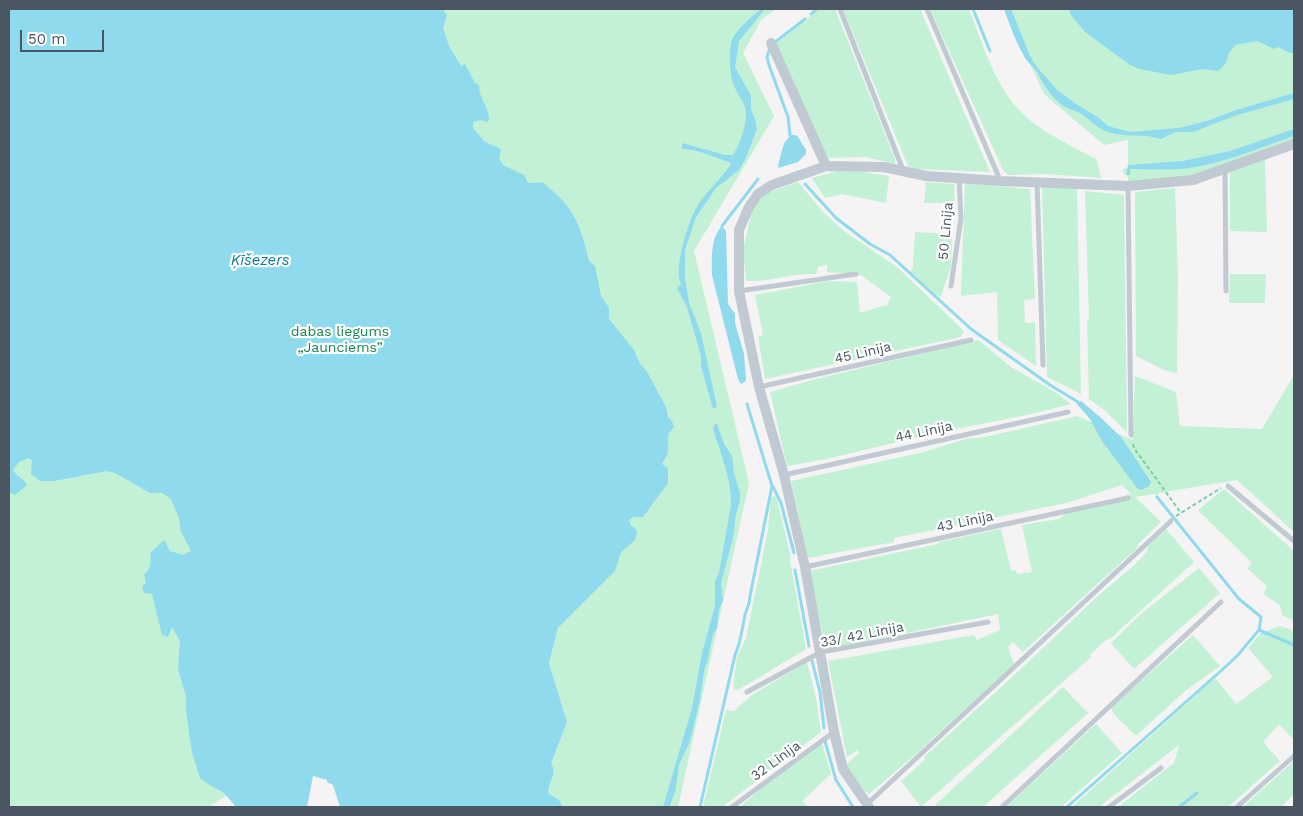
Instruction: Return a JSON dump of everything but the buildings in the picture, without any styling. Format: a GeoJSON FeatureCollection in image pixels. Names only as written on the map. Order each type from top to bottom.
{"type":"FeatureCollection","features":[{"type":"Feature","properties":{"kind":"street"},"geometry":{"type":"LineString","coordinates":[[771,43],[826,166]]}},
{"type":"Feature","properties":{"kind":"street"},"geometry":{"type":"LineString","coordinates":[[867,806],[844,769],[834,732],[805,568],[784,475],[759,387],[739,291],[740,230],[749,207],[758,194],[772,185],[826,166],[876,166],[926,176],[1000,181],[1128,186],[1192,180],[1294,144]]}},
{"type":"Feature","properties":{"kind":"lane"},"geometry":{"type":"LineString","coordinates":[[840,9],[903,170]]}},
{"type":"Feature","properties":{"kind":"lane"},"geometry":{"type":"LineString","coordinates":[[927,9],[1000,181]]}},
{"type":"Feature","properties":{"kind":"lane"},"geometry":{"type":"LineString","coordinates":[[1225,169],[1226,291]]}},
{"type":"Feature","properties":{"kind":"lane","name":"50 Līnija"},"geometry":{"type":"LineString","coordinates":[[951,286],[961,218],[959,178]]}},
{"type":"Feature","properties":{"kind":"lane"},"geometry":{"type":"LineString","coordinates":[[1038,181],[1043,365]]}},
{"type":"Feature","properties":{"kind":"lane"},"geometry":{"type":"LineString","coordinates":[[1128,186],[1131,435]]}},
{"type":"Feature","properties":{"kind":"lane"},"geometry":{"type":"LineString","coordinates":[[739,291],[856,274]]}},
{"type":"Feature","properties":{"kind":"lane","name":"45 Līnija"},"geometry":{"type":"LineString","coordinates":[[759,387],[971,340]]}},
{"type":"Feature","properties":{"kind":"lane","name":"44 Līnija"},"geometry":{"type":"LineString","coordinates":[[784,475],[1068,412]]}},
{"type":"Feature","properties":{"kind":"lane"},"geometry":{"type":"LineString","coordinates":[[1228,486],[1294,541]]}},
{"type":"Feature","properties":{"kind":"lane","name":"43 Līnija"},"geometry":{"type":"LineString","coordinates":[[805,568],[1128,498]]}},
{"type":"Feature","properties":{"kind":"lane"},"geometry":{"type":"LineString","coordinates":[[867,806],[1171,521]]}},
{"type":"Feature","properties":{"kind":"lane"},"geometry":{"type":"LineString","coordinates":[[1002,807],[1220,602]]}},
{"type":"Feature","properties":{"kind":"lane","name":"33/ 42 Līnija"},"geometry":{"type":"LineString","coordinates":[[747,692],[821,652],[988,622]]}},
{"type":"Feature","properties":{"kind":"lane","name":"32 Līnija"},"geometry":{"type":"LineString","coordinates":[[732,807],[834,732]]}},
{"type":"Feature","properties":{"kind":"lane"},"geometry":{"type":"LineString","coordinates":[[1237,807],[1294,756]]}},
{"type":"Feature","properties":{"kind":"lane"},"geometry":{"type":"LineString","coordinates":[[1109,807],[1161,768]]}},
{"type":"Feature","properties":{"kind":"path"},"geometry":{"type":"LineString","coordinates":[[1131,435],[1134,448],[1181,513]]}},
{"type":"Feature","properties":{"kind":"path"},"geometry":{"type":"LineString","coordinates":[[1177,516],[1222,487],[1228,486]]}},
{"type":"Feature","properties":{"kind":"green space","name":"Ķīšezers"},"geometry":{"type":"Polygon","coordinates":[[[9,9],[776,9],[761,20],[743,53],[774,116],[694,251],[749,483],[678,807],[563,807],[559,800],[548,793],[554,774],[550,763],[567,722],[549,663],[558,628],[615,571],[617,558],[208,807],[9,807],[9,9]]]}},
{"type":"Feature","properties":{"kind":"green space"},"geometry":{"type":"Polygon","coordinates":[[[819,9],[835,9],[895,159],[895,164],[866,157],[826,158],[775,45],[819,9]]]}},
{"type":"Feature","properties":{"kind":"green space"},"geometry":{"type":"Polygon","coordinates":[[[843,9],[920,9],[990,172],[915,169],[908,166],[843,9]]]}},
{"type":"Feature","properties":{"kind":"green space"},"geometry":{"type":"Polygon","coordinates":[[[930,9],[969,9],[995,73],[1017,108],[1044,130],[1097,160],[1101,178],[1046,174],[1008,175],[1003,170],[930,9]]]}},
{"type":"Feature","properties":{"kind":"green space"},"geometry":{"type":"Polygon","coordinates":[[[1005,9],[1294,9],[1294,141],[1205,176],[1128,182],[1128,177],[1122,169],[1128,168],[1128,140],[1104,145],[1044,94],[1005,9]]]}},
{"type":"Feature","properties":{"kind":"green space"},"geometry":{"type":"Polygon","coordinates":[[[1265,158],[1267,232],[1230,231],[1230,172],[1265,158]]]}},
{"type":"Feature","properties":{"kind":"green space"},"geometry":{"type":"Polygon","coordinates":[[[845,169],[889,176],[886,203],[842,194],[825,198],[812,178],[845,169]]]}},
{"type":"Feature","properties":{"kind":"green space"},"geometry":{"type":"Polygon","coordinates":[[[798,182],[824,213],[844,231],[897,267],[964,331],[961,337],[765,379],[758,337],[763,335],[755,295],[828,281],[857,282],[860,313],[887,305],[891,297],[861,275],[827,272],[827,265],[818,267],[816,274],[746,281],[743,249],[753,207],[767,193],[798,182]]]}},
{"type":"Feature","properties":{"kind":"green space"},"geometry":{"type":"Polygon","coordinates":[[[926,182],[954,184],[955,203],[924,203],[926,182]]]}},
{"type":"Feature","properties":{"kind":"green space"},"geometry":{"type":"Polygon","coordinates":[[[965,183],[1030,189],[1035,299],[1024,300],[1025,323],[1035,322],[1036,366],[998,340],[997,292],[961,296],[965,183]]]}},
{"type":"Feature","properties":{"kind":"green space"},"geometry":{"type":"Polygon","coordinates":[[[1042,188],[1077,188],[1081,394],[1047,377],[1042,188]]]}},
{"type":"Feature","properties":{"kind":"green space"},"geometry":{"type":"Polygon","coordinates":[[[1175,188],[1178,277],[1177,373],[1164,370],[1136,356],[1135,192],[1175,188]]]}},
{"type":"Feature","properties":{"kind":"green space"},"geometry":{"type":"Polygon","coordinates":[[[1085,191],[1124,195],[1127,432],[1103,409],[1089,399],[1087,321],[1089,319],[1085,191]]]}},
{"type":"Feature","properties":{"kind":"green space"},"geometry":{"type":"Polygon","coordinates":[[[915,232],[952,234],[951,267],[941,296],[935,295],[910,273],[913,267],[915,232]]]}},
{"type":"Feature","properties":{"kind":"green space"},"geometry":{"type":"Polygon","coordinates":[[[1230,274],[1266,274],[1265,303],[1229,303],[1230,274]]]}},
{"type":"Feature","properties":{"kind":"green space"},"geometry":{"type":"Polygon","coordinates":[[[978,340],[1011,367],[1055,392],[1071,404],[1032,414],[935,433],[827,459],[787,466],[770,392],[978,340]]]}},
{"type":"Feature","properties":{"kind":"green space"},"geometry":{"type":"Polygon","coordinates":[[[1294,375],[1294,532],[1237,480],[1159,493],[1157,497],[1155,494],[1135,497],[1161,522],[1138,544],[1137,548],[1023,652],[1013,642],[1008,647],[1014,664],[917,753],[869,794],[859,787],[846,765],[859,753],[857,750],[847,757],[828,661],[974,635],[977,640],[1000,630],[998,614],[826,650],[809,571],[1001,529],[1011,570],[1016,571],[1017,574],[1032,572],[1022,525],[1059,519],[1068,512],[1131,494],[1122,485],[1066,503],[894,538],[894,542],[808,558],[791,481],[920,453],[966,439],[985,437],[1077,416],[1133,440],[1135,376],[1176,392],[1180,426],[1262,429],[1294,375]]]}},
{"type":"Feature","properties":{"kind":"green space"},"geometry":{"type":"Polygon","coordinates":[[[1224,489],[1294,551],[1294,621],[1282,615],[1280,605],[1263,594],[1267,586],[1247,568],[1252,563],[1198,510],[1224,489]]]}},
{"type":"Feature","properties":{"kind":"green space"},"geometry":{"type":"Polygon","coordinates":[[[776,496],[791,557],[806,649],[738,690],[733,689],[737,657],[746,638],[768,530],[771,497],[776,496]]]}},
{"type":"Feature","properties":{"kind":"green space"},"geometry":{"type":"Polygon","coordinates":[[[1166,529],[1194,562],[1111,638],[1106,640],[1090,655],[1091,657],[921,807],[901,781],[925,760],[924,757],[1099,595],[1132,567],[1147,552],[1148,546],[1166,529]]]}},
{"type":"Feature","properties":{"kind":"green space"},"geometry":{"type":"Polygon","coordinates":[[[1199,568],[1220,593],[1134,669],[1111,643],[1142,613],[1199,568]]]}},
{"type":"Feature","properties":{"kind":"green space"},"geometry":{"type":"Polygon","coordinates":[[[1280,626],[1294,631],[1294,740],[1279,724],[1263,742],[1280,761],[1228,807],[1118,807],[1174,763],[1179,745],[1099,807],[1072,807],[1215,678],[1236,704],[1273,677],[1248,648],[1261,633],[1280,626]]]}},
{"type":"Feature","properties":{"kind":"green space"},"geometry":{"type":"Polygon","coordinates":[[[1193,635],[1220,666],[1185,691],[1136,736],[1114,714],[1111,707],[1193,635]]]}},
{"type":"Feature","properties":{"kind":"green space"},"geometry":{"type":"Polygon","coordinates":[[[807,662],[816,698],[821,732],[722,807],[703,807],[726,710],[734,711],[752,695],[807,662]]]}},
{"type":"Feature","properties":{"kind":"green space"},"geometry":{"type":"Polygon","coordinates":[[[1063,687],[1088,713],[983,807],[938,807],[935,805],[1063,687]]]}},
{"type":"Feature","properties":{"kind":"green space"},"geometry":{"type":"Polygon","coordinates":[[[1096,724],[1122,753],[1061,807],[1006,807],[1096,724]]]}},
{"type":"Feature","properties":{"kind":"green space"},"geometry":{"type":"Polygon","coordinates":[[[822,743],[831,774],[802,801],[808,807],[740,807],[762,788],[822,743]]]}},
{"type":"Feature","properties":{"kind":"green space"},"geometry":{"type":"Polygon","coordinates":[[[1294,761],[1294,794],[1281,807],[1243,807],[1294,761]]]}},
{"type":"Feature","properties":{"kind":"water","name":"Ķīšezers"},"geometry":{"type":"Polygon","coordinates":[[[9,9],[442,9],[447,15],[443,28],[449,46],[461,66],[465,64],[475,83],[479,85],[479,90],[489,115],[487,122],[481,120],[473,122],[473,128],[485,142],[501,149],[499,159],[503,165],[524,175],[528,183],[544,183],[571,212],[580,230],[589,261],[595,266],[601,296],[609,308],[609,319],[634,350],[640,364],[646,370],[666,407],[668,417],[674,427],[668,437],[668,452],[662,464],[668,468],[668,483],[643,517],[633,517],[629,520],[631,526],[637,532],[635,540],[621,552],[615,571],[558,628],[549,663],[567,722],[551,763],[554,771],[548,793],[559,800],[563,807],[340,807],[333,785],[327,782],[327,780],[313,776],[307,807],[236,807],[223,792],[200,778],[192,753],[186,696],[178,669],[180,641],[172,627],[168,637],[162,635],[152,594],[144,593],[142,587],[146,583],[144,575],[150,565],[150,553],[164,540],[170,551],[183,555],[191,551],[181,532],[179,518],[171,499],[162,493],[150,493],[115,473],[107,471],[54,481],[40,481],[31,474],[32,460],[29,458],[19,462],[13,470],[27,485],[15,495],[9,492],[9,9]]]}},
{"type":"Feature","properties":{"kind":"water"},"geometry":{"type":"Polygon","coordinates":[[[761,9],[765,9],[739,41],[735,67],[751,96],[751,110],[757,129],[739,170],[716,188],[696,217],[685,250],[685,278],[689,303],[701,333],[717,407],[713,409],[687,307],[677,288],[681,284],[679,267],[683,243],[695,210],[731,164],[700,152],[682,149],[682,143],[725,155],[733,155],[736,151],[743,132],[746,112],[733,82],[730,65],[731,44],[739,29],[761,9]]]}},
{"type":"Feature","properties":{"kind":"water"},"geometry":{"type":"Polygon","coordinates":[[[1004,9],[1011,9],[1030,56],[1036,66],[1058,91],[1108,126],[1130,132],[1179,128],[1294,93],[1294,99],[1234,116],[1193,132],[1175,132],[1161,139],[1148,136],[1114,134],[1100,128],[1080,113],[1058,102],[1045,86],[1036,70],[1025,58],[1013,34],[1004,9]]]}},
{"type":"Feature","properties":{"kind":"water"},"geometry":{"type":"Polygon","coordinates":[[[1069,9],[1294,9],[1294,53],[1278,47],[1274,49],[1257,41],[1235,45],[1229,53],[1226,63],[1218,71],[1202,69],[1171,75],[1140,69],[1130,65],[1085,32],[1071,15],[1069,9]]]}},
{"type":"Feature","properties":{"kind":"water"},"geometry":{"type":"Polygon","coordinates":[[[1294,129],[1294,136],[1220,161],[1179,169],[1130,169],[1130,175],[1126,175],[1128,165],[1183,161],[1230,151],[1294,129]]]}},
{"type":"Feature","properties":{"kind":"water"},"geometry":{"type":"Polygon","coordinates":[[[790,135],[798,137],[806,149],[806,154],[798,162],[778,168],[784,144],[790,135]]]}},
{"type":"Feature","properties":{"kind":"water"},"geometry":{"type":"Polygon","coordinates":[[[722,226],[726,231],[728,304],[735,314],[735,323],[744,354],[746,381],[741,384],[738,379],[712,275],[715,237],[722,226]]]}},
{"type":"Feature","properties":{"kind":"water"},"geometry":{"type":"Polygon","coordinates":[[[1081,401],[1121,437],[1151,482],[1149,486],[1141,490],[1137,488],[1102,441],[1090,419],[1076,403],[1081,401]]]}},
{"type":"Feature","properties":{"kind":"water"},"geometry":{"type":"Polygon","coordinates":[[[717,424],[724,444],[732,456],[740,501],[736,514],[733,538],[721,583],[723,600],[704,671],[700,700],[690,741],[679,765],[675,792],[669,807],[663,807],[692,708],[702,653],[715,606],[715,581],[719,573],[731,505],[728,476],[713,428],[717,424]]]}},
{"type":"Feature","properties":{"kind":"waterway"},"geometry":{"type":"LineString","coordinates":[[811,14],[817,9]]}},
{"type":"Feature","properties":{"kind":"waterway"},"geometry":{"type":"LineString","coordinates":[[973,9],[990,51]]}},
{"type":"Feature","properties":{"kind":"waterway"},"geometry":{"type":"LineString","coordinates":[[774,43],[805,19]]}},
{"type":"Feature","properties":{"kind":"waterway"},"geometry":{"type":"LineString","coordinates":[[770,47],[767,57],[788,117],[790,135]]}},
{"type":"Feature","properties":{"kind":"waterway"},"geometry":{"type":"LineString","coordinates":[[722,226],[758,179]]}},
{"type":"Feature","properties":{"kind":"waterway"},"geometry":{"type":"LineString","coordinates":[[805,184],[836,218],[870,244],[890,255],[971,329],[1050,385],[1078,402]]}},
{"type":"Feature","properties":{"kind":"waterway"},"geometry":{"type":"LineString","coordinates":[[700,807],[735,655],[750,601],[772,486],[747,404]]}},
{"type":"Feature","properties":{"kind":"waterway"},"geometry":{"type":"LineString","coordinates":[[773,487],[781,503],[794,553]]}},
{"type":"Feature","properties":{"kind":"waterway"},"geometry":{"type":"LineString","coordinates":[[1067,807],[1222,670],[1237,656],[1259,630],[1261,617],[1239,599],[1157,497]]}},
{"type":"Feature","properties":{"kind":"waterway"},"geometry":{"type":"LineString","coordinates":[[795,570],[809,646]]}},
{"type":"Feature","properties":{"kind":"waterway"},"geometry":{"type":"LineString","coordinates":[[1259,630],[1294,645]]}},
{"type":"Feature","properties":{"kind":"waterway"},"geometry":{"type":"LineString","coordinates":[[812,661],[820,692],[824,728]]}},
{"type":"Feature","properties":{"kind":"waterway"},"geometry":{"type":"LineString","coordinates":[[825,741],[836,780],[853,807]]}},
{"type":"Feature","properties":{"kind":"waterway"},"geometry":{"type":"LineString","coordinates":[[1179,807],[1197,793]]}},
{"type":"Feature","properties":{"kind":"park label","name":"dabas liegums „Jaunciems”"},"geometry":{"type":"Point","coordinates":[340,340]}}]}
